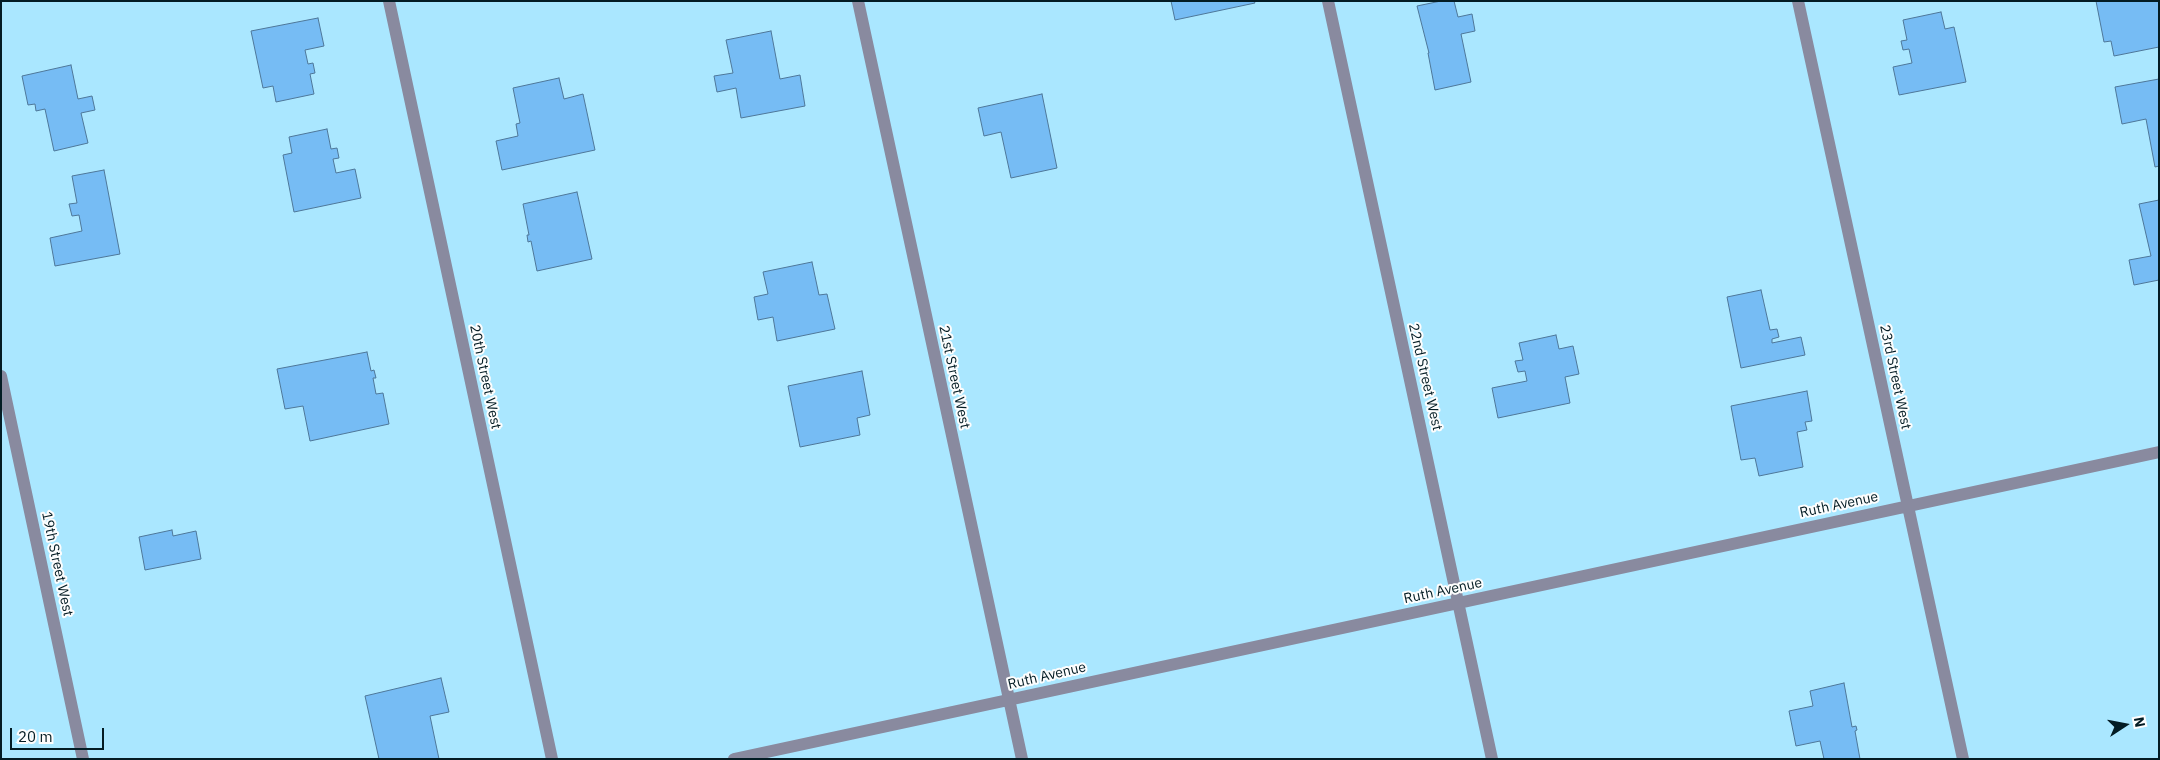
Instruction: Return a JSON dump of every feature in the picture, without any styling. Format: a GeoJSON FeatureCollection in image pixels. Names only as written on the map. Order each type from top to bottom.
{"type":"FeatureCollection","features":[{"type":"Feature","properties":{"kind":"street","name":"20th Street West"},"geometry":{"type":"LineString","coordinates":[[389,1],[552,759]]}},
{"type":"Feature","properties":{"kind":"street","name":"21st Street West"},"geometry":{"type":"LineString","coordinates":[[858,1],[1022,759]]}},
{"type":"Feature","properties":{"kind":"street","name":"22nd Street West"},"geometry":{"type":"LineString","coordinates":[[1328,1],[1492,759]]}},
{"type":"Feature","properties":{"kind":"street","name":"23rd Street West"},"geometry":{"type":"LineString","coordinates":[[1798,1],[1963,759]]}},
{"type":"Feature","properties":{"kind":"street","name":"19th Street West"},"geometry":{"type":"LineString","coordinates":[[1,376],[83,759]]}},
{"type":"Feature","properties":{"kind":"street","name":"Ruth Avenue"},"geometry":{"type":"LineString","coordinates":[[734,759],[2159,452]]}},
{"type":"Feature","properties":{"kind":"building"},"geometry":{"type":"Polygon","coordinates":[[[1171,1],[1254,1],[1255,3],[1175,20],[1171,1]]]}},
{"type":"Feature","properties":{"kind":"building"},"geometry":{"type":"Polygon","coordinates":[[[1441,1],[1454,1],[1458,17],[1472,14],[1475,31],[1461,34],[1471,82],[1435,90],[1429,53],[1417,6],[1441,1]]]}},
{"type":"Feature","properties":{"kind":"building"},"geometry":{"type":"Polygon","coordinates":[[[2096,1],[2159,1],[2159,47],[2114,56],[2111,41],[2104,42],[2096,1]]]}},
{"type":"Feature","properties":{"kind":"building"},"geometry":{"type":"Polygon","coordinates":[[[1941,12],[1945,29],[1954,27],[1966,82],[1899,95],[1893,67],[1912,63],[1909,49],[1903,50],[1901,41],[1907,40],[1903,20],[1941,12]]]}},
{"type":"Feature","properties":{"kind":"building"},"geometry":{"type":"Polygon","coordinates":[[[318,18],[324,46],[305,50],[308,64],[313,63],[315,73],[310,74],[314,94],[276,102],[273,86],[263,88],[251,31],[318,18]]]}},
{"type":"Feature","properties":{"kind":"building"},"geometry":{"type":"Polygon","coordinates":[[[771,31],[780,79],[800,75],[805,106],[741,118],[736,88],[717,92],[714,76],[733,73],[726,40],[771,31]]]}},
{"type":"Feature","properties":{"kind":"building"},"geometry":{"type":"Polygon","coordinates":[[[71,65],[78,99],[92,96],[95,110],[81,113],[88,143],[54,151],[45,109],[36,111],[35,104],[28,105],[22,76],[71,65]]]}},
{"type":"Feature","properties":{"kind":"building"},"geometry":{"type":"Polygon","coordinates":[[[559,78],[564,99],[583,94],[595,150],[502,170],[496,141],[518,136],[516,124],[520,123],[513,88],[559,78]]]}},
{"type":"Feature","properties":{"kind":"building"},"geometry":{"type":"Polygon","coordinates":[[[2159,79],[2159,166],[2155,167],[2146,119],[2122,124],[2115,87],[2159,79]]]}},
{"type":"Feature","properties":{"kind":"building"},"geometry":{"type":"Polygon","coordinates":[[[1042,94],[1057,168],[1011,178],[1001,132],[984,136],[978,108],[1042,94]]]}},
{"type":"Feature","properties":{"kind":"building"},"geometry":{"type":"Polygon","coordinates":[[[327,129],[331,149],[337,148],[339,158],[333,159],[336,173],[355,169],[361,198],[294,212],[283,155],[292,153],[289,137],[327,129]]]}},
{"type":"Feature","properties":{"kind":"building"},"geometry":{"type":"Polygon","coordinates":[[[104,170],[120,254],[55,266],[50,238],[82,231],[79,215],[72,216],[69,204],[77,203],[72,176],[104,170]]]}},
{"type":"Feature","properties":{"kind":"building"},"geometry":{"type":"Polygon","coordinates":[[[577,192],[592,259],[537,271],[531,241],[528,242],[527,235],[529,235],[523,204],[577,192]]]}},
{"type":"Feature","properties":{"kind":"building"},"geometry":{"type":"Polygon","coordinates":[[[2159,200],[2159,280],[2134,285],[2129,260],[2151,256],[2139,204],[2159,200]]]}},
{"type":"Feature","properties":{"kind":"building"},"geometry":{"type":"Polygon","coordinates":[[[812,262],[819,295],[827,294],[835,329],[777,341],[773,317],[758,320],[754,297],[768,294],[763,272],[812,262]]]}},
{"type":"Feature","properties":{"kind":"building"},"geometry":{"type":"Polygon","coordinates":[[[1761,290],[1770,330],[1777,329],[1779,337],[1772,339],[1772,343],[1801,337],[1805,355],[1741,368],[1727,297],[1761,290]]]}},
{"type":"Feature","properties":{"kind":"building"},"geometry":{"type":"Polygon","coordinates":[[[1556,335],[1559,349],[1573,346],[1579,374],[1565,377],[1570,403],[1498,418],[1492,388],[1527,381],[1525,371],[1518,372],[1515,361],[1523,360],[1519,343],[1556,335]]]}},
{"type":"Feature","properties":{"kind":"building"},"geometry":{"type":"Polygon","coordinates":[[[367,352],[371,371],[374,370],[376,378],[373,378],[376,394],[383,393],[389,424],[310,441],[303,406],[285,409],[277,369],[367,352]]]}},
{"type":"Feature","properties":{"kind":"building"},"geometry":{"type":"Polygon","coordinates":[[[862,371],[870,415],[857,418],[860,435],[800,447],[788,386],[862,371]]]}},
{"type":"Feature","properties":{"kind":"building"},"geometry":{"type":"Polygon","coordinates":[[[1807,391],[1812,421],[1805,422],[1807,430],[1797,432],[1803,467],[1759,476],[1755,458],[1741,460],[1731,406],[1807,391]]]}},
{"type":"Feature","properties":{"kind":"building"},"geometry":{"type":"Polygon","coordinates":[[[172,530],[173,536],[196,531],[201,559],[145,570],[139,537],[172,530]]]}},
{"type":"Feature","properties":{"kind":"building"},"geometry":{"type":"Polygon","coordinates":[[[441,678],[449,712],[430,716],[439,759],[379,759],[365,696],[441,678]]]}},
{"type":"Feature","properties":{"kind":"building"},"geometry":{"type":"Polygon","coordinates":[[[1844,683],[1852,727],[1856,726],[1857,730],[1855,731],[1860,759],[1824,759],[1820,741],[1796,746],[1789,711],[1813,706],[1810,691],[1844,683]]]}}]}
